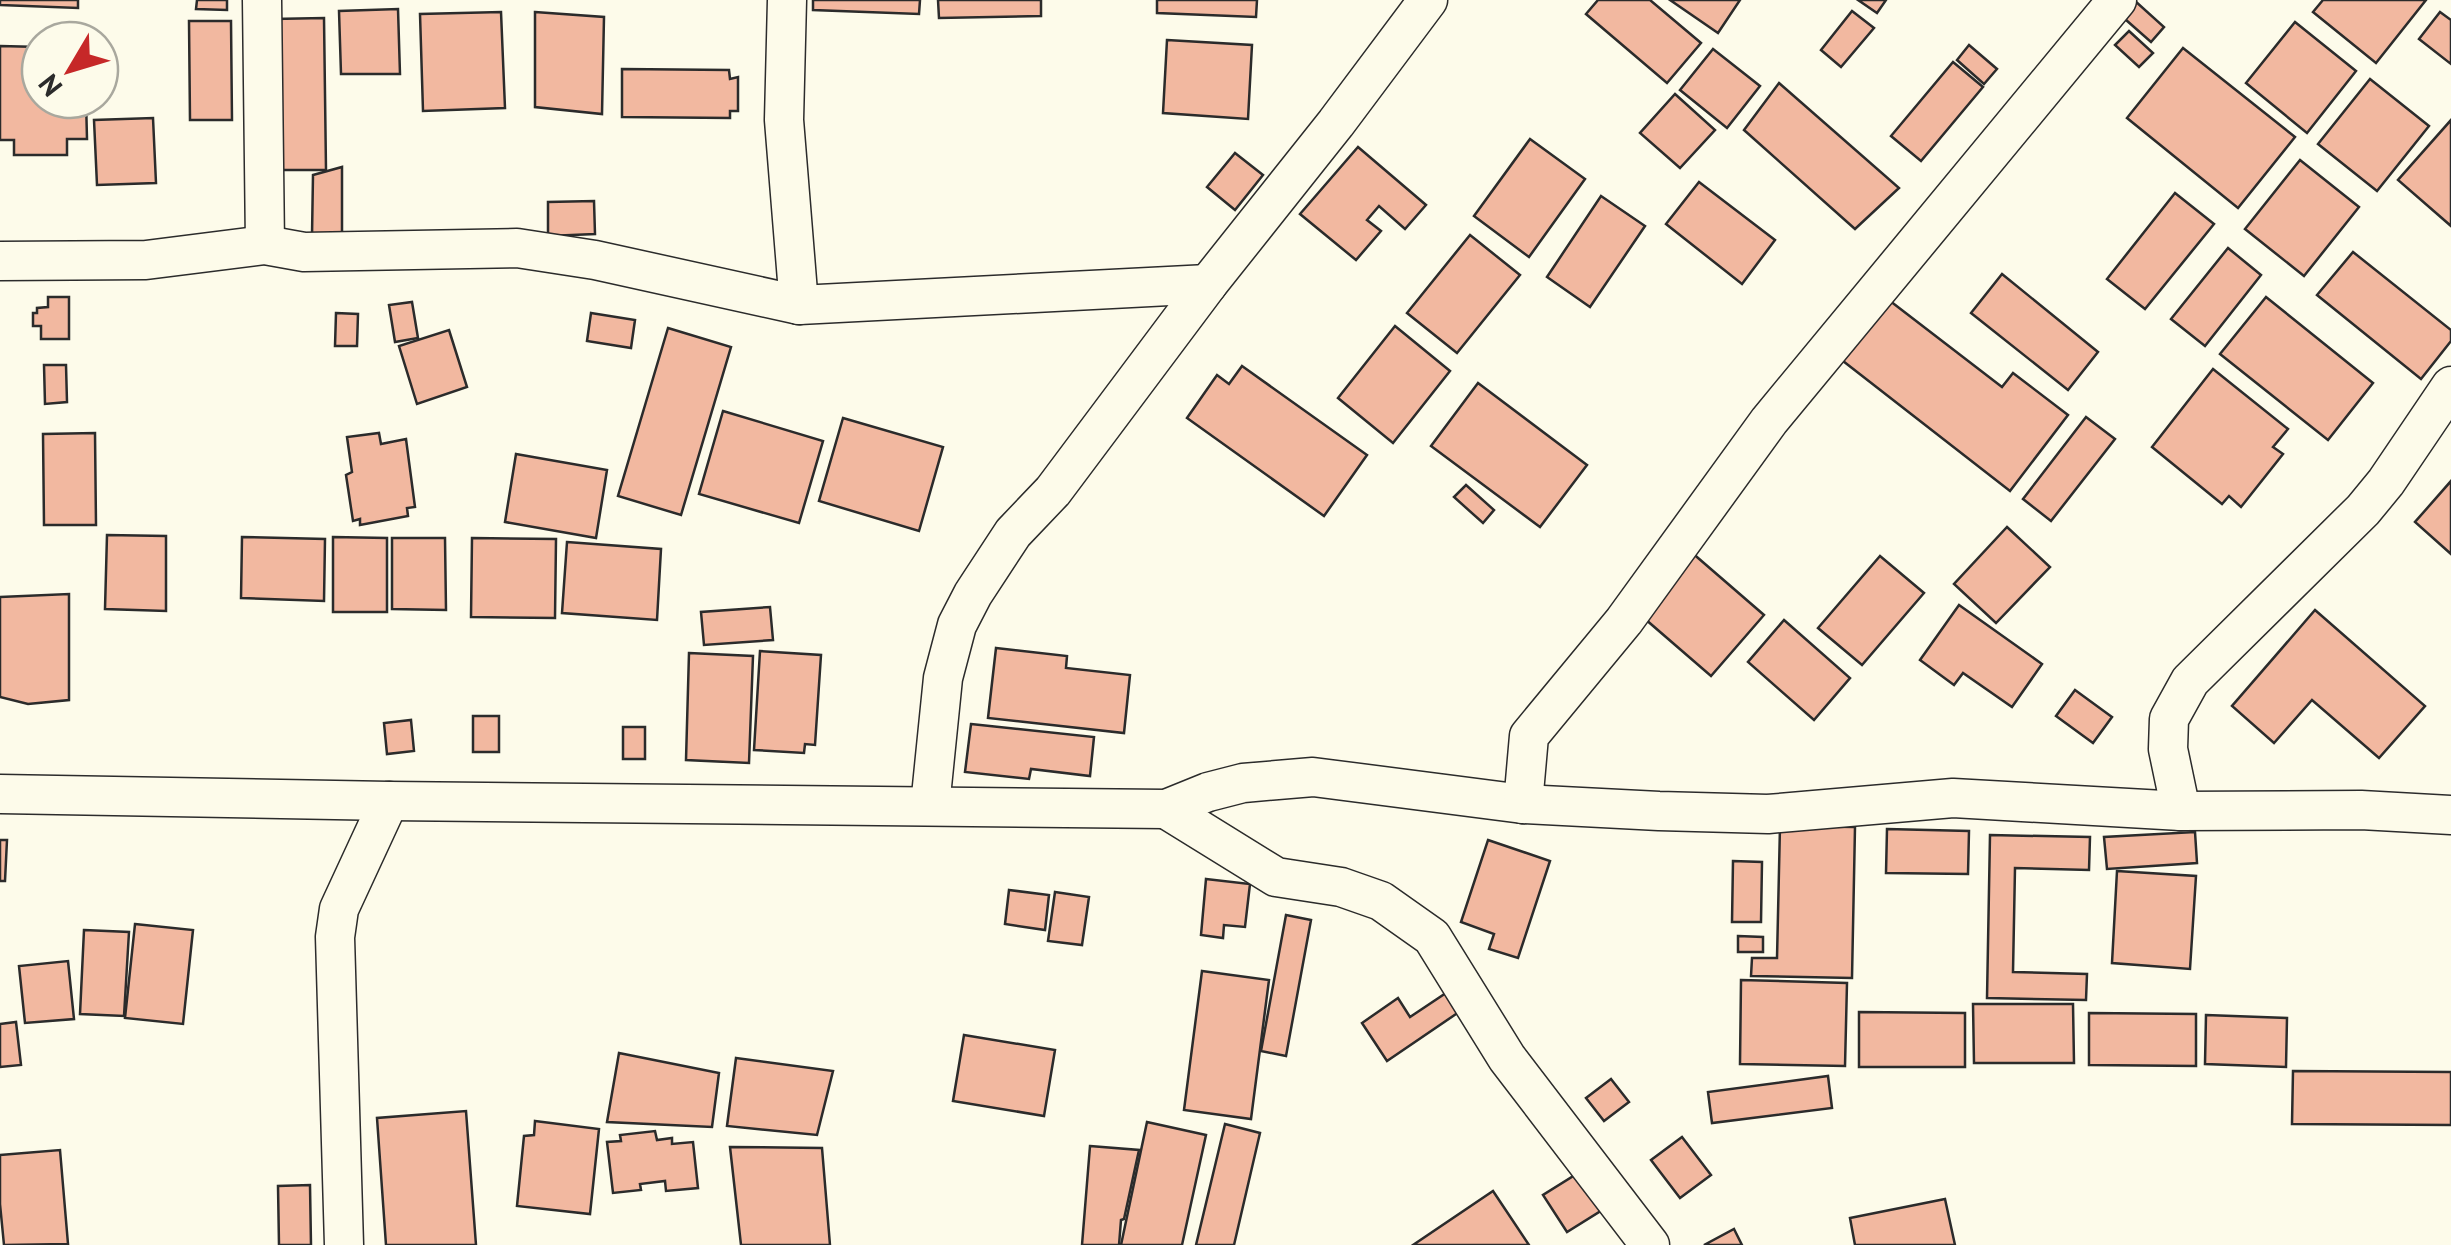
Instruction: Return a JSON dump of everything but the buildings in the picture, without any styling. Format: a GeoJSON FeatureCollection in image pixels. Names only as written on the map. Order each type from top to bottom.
{"type":"FeatureCollection","features":[{"type":"Feature","properties":{"kind":"street"},"geometry":{"type":"LineString","coordinates":[[262,0],[265,245]]}},
{"type":"Feature","properties":{"kind":"street"},"geometry":{"type":"LineString","coordinates":[[787,0],[784,120],[800,305]]}},
{"type":"Feature","properties":{"kind":"street"},"geometry":{"type":"LineString","coordinates":[[930,806],[943,678],[957,624],[973,594],[1012,533],[1053,491],[1428,0]]}},
{"type":"Feature","properties":{"kind":"street"},"geometry":{"type":"LineString","coordinates":[[1522,804],[1529,736],[1624,621],[1769,421],[2117,0]]}},
{"type":"Feature","properties":{"kind":"street"},"geometry":{"type":"LineString","coordinates":[[0,261],[146,260],[265,245],[304,252],[517,248],[594,260],[800,305],[1208,284]]}},
{"type":"Feature","properties":{"kind":"street"},"geometry":{"type":"LineString","coordinates":[[2181,811],[2168,750],[2169,719],[2190,681],[2363,510],[2451,386]]}},
{"type":"Feature","properties":{"kind":"street"},"geometry":{"type":"LineString","coordinates":[[0,794],[1166,809],[1243,783],[1314,777],[1522,804],[1768,814],[1953,798],[2181,811],[2451,814]]}},
{"type":"Feature","properties":{"kind":"street"},"geometry":{"type":"LineString","coordinates":[[344,1245],[334,937],[339,909],[389,801]]}},
{"type":"Feature","properties":{"kind":"street"},"geometry":{"type":"LineString","coordinates":[[1166,809],[1276,876],[1342,887],[1382,901],[1432,937],[1507,1058],[1650,1245]]}}]}
